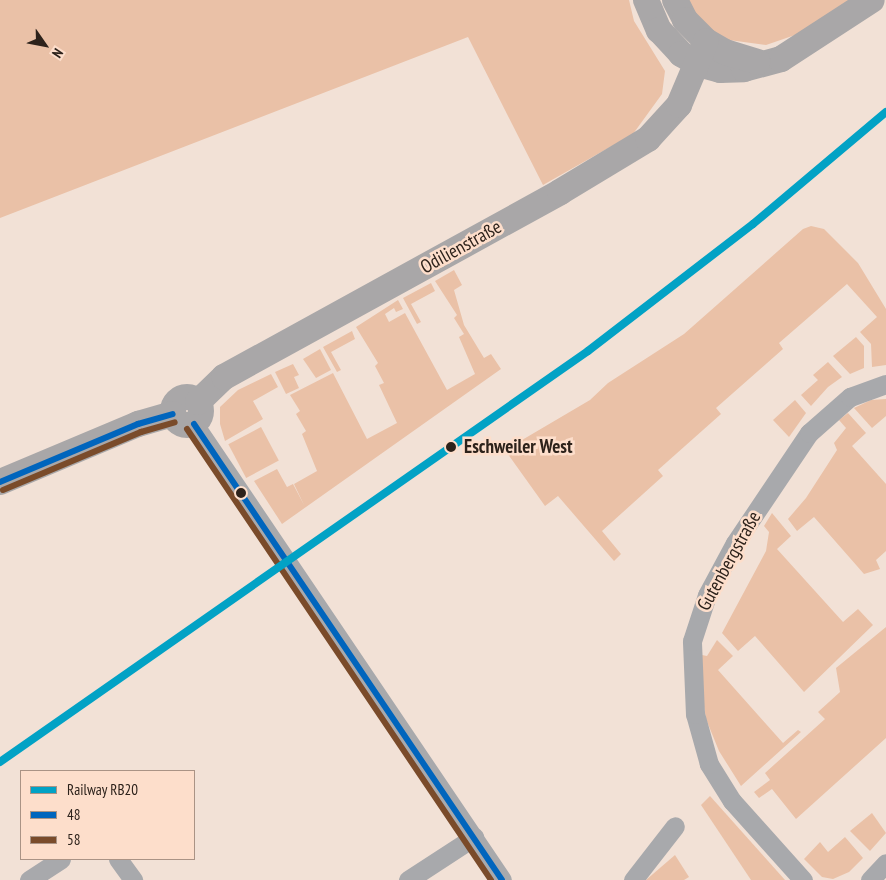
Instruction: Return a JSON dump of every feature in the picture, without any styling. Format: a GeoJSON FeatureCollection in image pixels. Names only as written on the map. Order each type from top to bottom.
{"type":"FeatureCollection","features":[{"type":"Feature","properties":{"kind":"main road"},"geometry":{"type":"LineString","coordinates":[[646,0],[650,12],[670,43],[702,53]]}},
{"type":"Feature","properties":{"kind":"main road"},"geometry":{"type":"LineString","coordinates":[[675,0],[702,53],[720,70],[768,64],[804,46],[872,0]]}},
{"type":"Feature","properties":{"kind":"main road","name":"Odilienstraße"},"geometry":{"type":"LineString","coordinates":[[0,482],[138,424],[188,413],[224,378],[560,192],[648,139],[679,105],[702,53]]}},
{"type":"Feature","properties":{"kind":"street","name":"Gutenbergstraße"},"geometry":{"type":"LineString","coordinates":[[803,880],[738,809],[709,764],[695,714],[692,641],[707,595],[735,543],[809,433],[850,397],[886,384]]}},
{"type":"Feature","properties":{"kind":"street"},"geometry":{"type":"LineString","coordinates":[[188,413],[260,525],[502,880]]}},
{"type":"Feature","properties":{"kind":"street"},"geometry":{"type":"LineString","coordinates":[[632,880],[675,826]]}},
{"type":"Feature","properties":{"kind":"street"},"geometry":{"type":"LineString","coordinates":[[408,880],[474,837]]}},
{"type":"Feature","properties":{"kind":"street"},"geometry":{"type":"LineString","coordinates":[[29,880],[59,860]]}},
{"type":"Feature","properties":{"kind":"street"},"geometry":{"type":"LineString","coordinates":[[119,860],[133,880]]}},
{"type":"Feature","properties":{"kind":"street"},"geometry":{"type":"LineString","coordinates":[[870,880],[886,862]]}},
{"type":"Feature","properties":{"kind":"shaded area"},"geometry":{"type":"Polygon","coordinates":[[[0,0],[629,0],[634,21],[665,71],[662,94],[633,134],[543,185],[468,37],[0,218],[0,0]]]}},
{"type":"Feature","properties":{"kind":"shaded area"},"geometry":{"type":"Polygon","coordinates":[[[686,0],[850,0],[798,34],[766,45],[729,40],[714,32],[692,13],[686,0]]]}},
{"type":"Feature","properties":{"kind":"shaded area"},"geometry":{"type":"Polygon","coordinates":[[[811,226],[824,229],[858,263],[886,309],[886,365],[872,367],[871,344],[860,332],[877,317],[847,284],[779,343],[783,349],[716,408],[721,414],[658,470],[663,476],[602,531],[621,554],[614,561],[558,496],[545,506],[505,450],[590,400],[608,383],[684,334],[803,229],[811,226]]]}},
{"type":"Feature","properties":{"kind":"shaded area"},"geometry":{"type":"Polygon","coordinates":[[[454,270],[462,285],[454,290],[464,325],[484,358],[491,354],[501,369],[282,524],[254,481],[277,469],[287,487],[293,484],[304,505],[294,484],[317,471],[302,434],[306,431],[296,414],[300,411],[290,395],[333,373],[367,439],[397,423],[379,385],[384,383],[375,366],[378,363],[356,327],[398,300],[403,309],[396,312],[394,308],[385,314],[389,322],[405,313],[447,390],[475,374],[459,337],[464,334],[454,318],[457,315],[435,281],[454,270]]]}},
{"type":"Feature","properties":{"kind":"shaded area"},"geometry":{"type":"Polygon","coordinates":[[[431,283],[435,291],[411,304],[421,322],[417,324],[403,298],[431,283]]]}},
{"type":"Feature","properties":{"kind":"shaded area"},"geometry":{"type":"Polygon","coordinates":[[[352,331],[355,339],[331,352],[341,370],[337,372],[323,347],[352,331]]]}},
{"type":"Feature","properties":{"kind":"shaded area"},"geometry":{"type":"Polygon","coordinates":[[[856,337],[864,346],[864,368],[850,374],[833,356],[856,337]]]}},
{"type":"Feature","properties":{"kind":"shaded area"},"geometry":{"type":"Polygon","coordinates":[[[320,349],[331,370],[316,378],[303,359],[320,349]]]}},
{"type":"Feature","properties":{"kind":"shaded area"},"geometry":{"type":"Polygon","coordinates":[[[828,362],[842,377],[828,387],[811,406],[801,395],[818,380],[813,375],[828,362]]]}},
{"type":"Feature","properties":{"kind":"shaded area"},"geometry":{"type":"Polygon","coordinates":[[[293,364],[299,375],[294,377],[299,388],[286,394],[275,372],[293,364]]]}},
{"type":"Feature","properties":{"kind":"shaded area"},"geometry":{"type":"Polygon","coordinates":[[[271,374],[278,387],[253,401],[263,419],[225,441],[220,424],[220,407],[238,390],[271,374]]]}},
{"type":"Feature","properties":{"kind":"shaded area"},"geometry":{"type":"Polygon","coordinates":[[[886,399],[886,416],[872,428],[854,408],[871,400],[886,399]]]}},
{"type":"Feature","properties":{"kind":"shaded area"},"geometry":{"type":"Polygon","coordinates":[[[795,400],[806,413],[789,437],[773,420],[795,400]]]}},
{"type":"Feature","properties":{"kind":"shaded area"},"geometry":{"type":"Polygon","coordinates":[[[848,413],[866,433],[852,446],[886,484],[886,551],[876,560],[880,569],[864,574],[814,517],[797,531],[788,519],[806,498],[837,450],[834,443],[846,428],[839,420],[848,413]]]}},
{"type":"Feature","properties":{"kind":"shaded area"},"geometry":{"type":"Polygon","coordinates":[[[261,427],[279,461],[246,478],[228,444],[261,427]]]}},
{"type":"Feature","properties":{"kind":"shaded area"},"geometry":{"type":"Polygon","coordinates":[[[772,513],[791,536],[777,549],[843,622],[858,609],[873,625],[804,692],[755,636],[738,651],[722,633],[766,551],[769,532],[764,526],[772,513]]]}},
{"type":"Feature","properties":{"kind":"shaded area"},"geometry":{"type":"Polygon","coordinates":[[[886,627],[886,738],[796,819],[772,789],[759,798],[754,792],[770,780],[765,773],[825,719],[818,712],[840,692],[836,668],[886,627]]]}},
{"type":"Feature","properties":{"kind":"shaded area"},"geometry":{"type":"Polygon","coordinates":[[[717,640],[733,656],[718,670],[783,743],[798,730],[801,732],[741,786],[719,751],[706,719],[700,682],[702,655],[707,656],[717,640]]]}},
{"type":"Feature","properties":{"kind":"shaded area"},"geometry":{"type":"Polygon","coordinates":[[[710,796],[785,880],[751,880],[701,805],[710,796]]]}},
{"type":"Feature","properties":{"kind":"shaded area"},"geometry":{"type":"Polygon","coordinates":[[[872,813],[886,833],[870,851],[850,831],[872,813]]]}},
{"type":"Feature","properties":{"kind":"shaded area"},"geometry":{"type":"Polygon","coordinates":[[[845,837],[863,858],[849,872],[833,879],[822,877],[804,859],[820,842],[828,852],[845,837]]]}},
{"type":"Feature","properties":{"kind":"shaded area"},"geometry":{"type":"Polygon","coordinates":[[[675,855],[689,877],[684,880],[646,880],[675,855]]]}},
{"type":"Feature","properties":{"kind":"rail line","name":"RB20"},"geometry":{"type":"LineString","coordinates":[[0,762],[588,351],[753,224],[886,112]]}},
{"type":"Feature","properties":{"kind":"transit line","name":"48"},"geometry":{"type":"LineString","coordinates":[[0,482],[138,424],[173,414]]}},
{"type":"Feature","properties":{"kind":"transit line","name":"58"},"geometry":{"type":"LineString","coordinates":[[3,490],[141,432],[175,422]]}},
{"type":"Feature","properties":{"kind":"transit line","name":"48"},"geometry":{"type":"LineString","coordinates":[[194,424],[502,880]]}},
{"type":"Feature","properties":{"kind":"transit line","name":"58"},"geometry":{"type":"LineString","coordinates":[[187,429],[491,880]]}},
{"type":"Feature","properties":{"kind":"place","name":"Eschweiler West"},"geometry":{"type":"Point","coordinates":[451,447]}}]}
